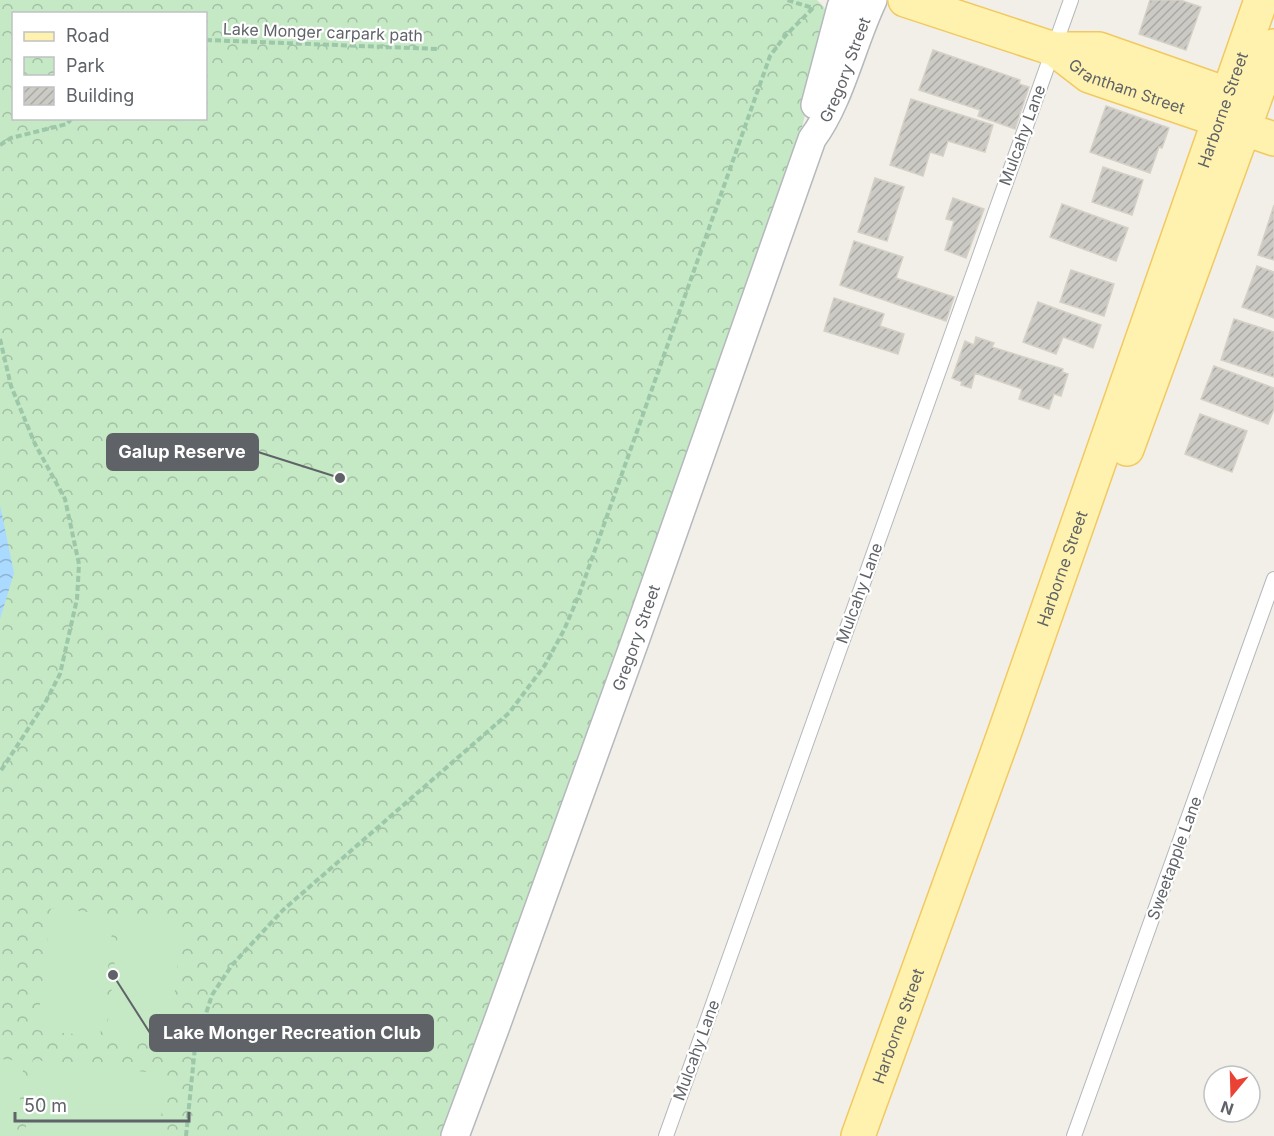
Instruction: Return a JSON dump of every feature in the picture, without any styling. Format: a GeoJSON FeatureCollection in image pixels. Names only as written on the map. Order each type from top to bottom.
{"type":"FeatureCollection","features":[{"type":"Feature","properties":{"kind":"main road","name":"Grantham Street"},"geometry":{"type":"LineString","coordinates":[[905,0],[1054,49],[1089,76],[1248,116]]}},
{"type":"Feature","properties":{"kind":"main road","name":"Harborne Street"},"geometry":{"type":"LineString","coordinates":[[858,1136],[1003,737],[1248,116],[1261,0]]}},
{"type":"Feature","properties":{"kind":"main road","name":"Harborne Street"},"geometry":{"type":"LineString","coordinates":[[879,1136],[1274,46]]}},
{"type":"Feature","properties":{"kind":"street","name":"Gregory Street"},"geometry":{"type":"LineString","coordinates":[[812,139],[812,116],[841,6],[845,0]]}},
{"type":"Feature","properties":{"kind":"street","name":"Gregory Street"},"geometry":{"type":"LineString","coordinates":[[454,1136],[631,652],[812,139],[825,121],[873,0]]}},
{"type":"Feature","properties":{"kind":"lane","name":"Mulcahy Lane"},"geometry":{"type":"LineString","coordinates":[[666,1136],[1071,0]]}},
{"type":"Feature","properties":{"kind":"lane","name":"Sweetapple Lane"},"geometry":{"type":"LineString","coordinates":[[1074,1136],[1274,579]]}},
{"type":"Feature","properties":{"kind":"path"},"geometry":{"type":"LineString","coordinates":[[186,1136],[193,1057],[202,1020],[212,995],[232,965],[283,910],[509,713],[545,666],[564,630],[583,584],[770,56],[784,36],[813,8],[787,0]]}},
{"type":"Feature","properties":{"kind":"path","name":"Lake Monger carpark path"},"geometry":{"type":"LineString","coordinates":[[207,40],[440,49]]}},
{"type":"Feature","properties":{"kind":"path"},"geometry":{"type":"LineString","coordinates":[[0,145],[11,138],[68,124],[71,120]]}},
{"type":"Feature","properties":{"kind":"path"},"geometry":{"type":"LineString","coordinates":[[0,339],[11,386],[35,444],[64,499],[78,564],[77,599],[60,674],[45,703],[0,772]]}},
{"type":"Feature","properties":{"kind":"green space"},"geometry":{"type":"Polygon","coordinates":[[[0,0],[817,0],[824,7],[829,20],[800,135],[737,319],[484,1022],[440,1136],[0,1136],[0,0]]]}},
{"type":"Feature","properties":{"kind":"green space"},"geometry":{"type":"Polygon","coordinates":[[[51,908],[114,915],[100,1037],[37,1030],[51,908]]]}},
{"type":"Feature","properties":{"kind":"green space"},"geometry":{"type":"Polygon","coordinates":[[[120,916],[182,923],[169,1045],[106,1038],[120,916]]]}},
{"type":"Feature","properties":{"kind":"green space"},"geometry":{"type":"Polygon","coordinates":[[[0,1059],[24,1061],[16,1136],[0,1136],[0,1059]]]}},
{"type":"Feature","properties":{"kind":"green space"},"geometry":{"type":"Polygon","coordinates":[[[33,1060],[166,1074],[159,1136],[25,1136],[33,1060]]]}},
{"type":"Feature","properties":{"kind":"water"},"geometry":{"type":"Polygon","coordinates":[[[0,505],[14,573],[0,619],[0,505]]]}},
{"type":"Feature","properties":{"kind":"building"},"geometry":{"type":"Polygon","coordinates":[[[1150,0],[1180,0],[1201,7],[1186,50],[1139,34],[1150,0]]]}},
{"type":"Feature","properties":{"kind":"building"},"geometry":{"type":"Polygon","coordinates":[[[933,50],[1020,80],[1019,84],[1029,87],[1015,129],[978,116],[980,110],[919,90],[933,50]]]}},
{"type":"Feature","properties":{"kind":"building"},"geometry":{"type":"Polygon","coordinates":[[[911,99],[993,125],[985,152],[948,141],[943,156],[930,152],[923,176],[890,165],[911,99]]]}},
{"type":"Feature","properties":{"kind":"building"},"geometry":{"type":"Polygon","coordinates":[[[1106,106],[1169,128],[1162,148],[1159,147],[1150,173],[1090,152],[1106,106]]]}},
{"type":"Feature","properties":{"kind":"building"},"geometry":{"type":"Polygon","coordinates":[[[1103,167],[1143,180],[1132,215],[1092,202],[1103,167]]]}},
{"type":"Feature","properties":{"kind":"building"},"geometry":{"type":"Polygon","coordinates":[[[875,178],[904,187],[887,241],[858,232],[875,178]]]}},
{"type":"Feature","properties":{"kind":"building"},"geometry":{"type":"Polygon","coordinates":[[[953,198],[984,209],[966,258],[945,250],[954,221],[946,219],[953,198]]]}},
{"type":"Feature","properties":{"kind":"building"},"geometry":{"type":"Polygon","coordinates":[[[1062,204],[1128,228],[1116,261],[1050,237],[1062,204]]]}},
{"type":"Feature","properties":{"kind":"building"},"geometry":{"type":"Polygon","coordinates":[[[1274,205],[1274,260],[1258,255],[1274,205]]]}},
{"type":"Feature","properties":{"kind":"building"},"geometry":{"type":"Polygon","coordinates":[[[854,241],[903,257],[896,278],[954,297],[946,321],[840,285],[854,241]]]}},
{"type":"Feature","properties":{"kind":"building"},"geometry":{"type":"Polygon","coordinates":[[[1257,266],[1274,272],[1274,318],[1242,307],[1257,266]]]}},
{"type":"Feature","properties":{"kind":"building"},"geometry":{"type":"Polygon","coordinates":[[[1071,270],[1114,284],[1104,316],[1060,302],[1071,270]]]}},
{"type":"Feature","properties":{"kind":"building"},"geometry":{"type":"Polygon","coordinates":[[[834,298],[884,314],[880,326],[904,334],[898,354],[824,331],[834,298]]]}},
{"type":"Feature","properties":{"kind":"building"},"geometry":{"type":"Polygon","coordinates":[[[1038,302],[1101,325],[1093,348],[1063,337],[1056,354],[1023,342],[1038,302]]]}},
{"type":"Feature","properties":{"kind":"building"},"geometry":{"type":"Polygon","coordinates":[[[1234,319],[1274,332],[1274,377],[1221,360],[1234,319]]]}},
{"type":"Feature","properties":{"kind":"building"},"geometry":{"type":"Polygon","coordinates":[[[976,337],[994,343],[992,347],[1063,369],[1062,372],[1068,374],[1061,396],[1054,394],[1049,409],[1019,399],[1022,389],[975,373],[971,388],[961,385],[962,382],[952,378],[965,341],[974,345],[976,337]]]}},
{"type":"Feature","properties":{"kind":"building"},"geometry":{"type":"Polygon","coordinates":[[[1214,366],[1274,388],[1274,409],[1268,424],[1201,399],[1214,366]]]}},
{"type":"Feature","properties":{"kind":"building"},"geometry":{"type":"Polygon","coordinates":[[[1200,414],[1247,431],[1232,472],[1185,454],[1200,414]]]}},
{"type":"Feature","properties":{"kind":"place","name":"Galup Reserve"},"geometry":{"type":"Point","coordinates":[340,478]}},
{"type":"Feature","properties":{"kind":"place","name":"Lake Monger Recreation Club"},"geometry":{"type":"Point","coordinates":[113,975]}}]}
